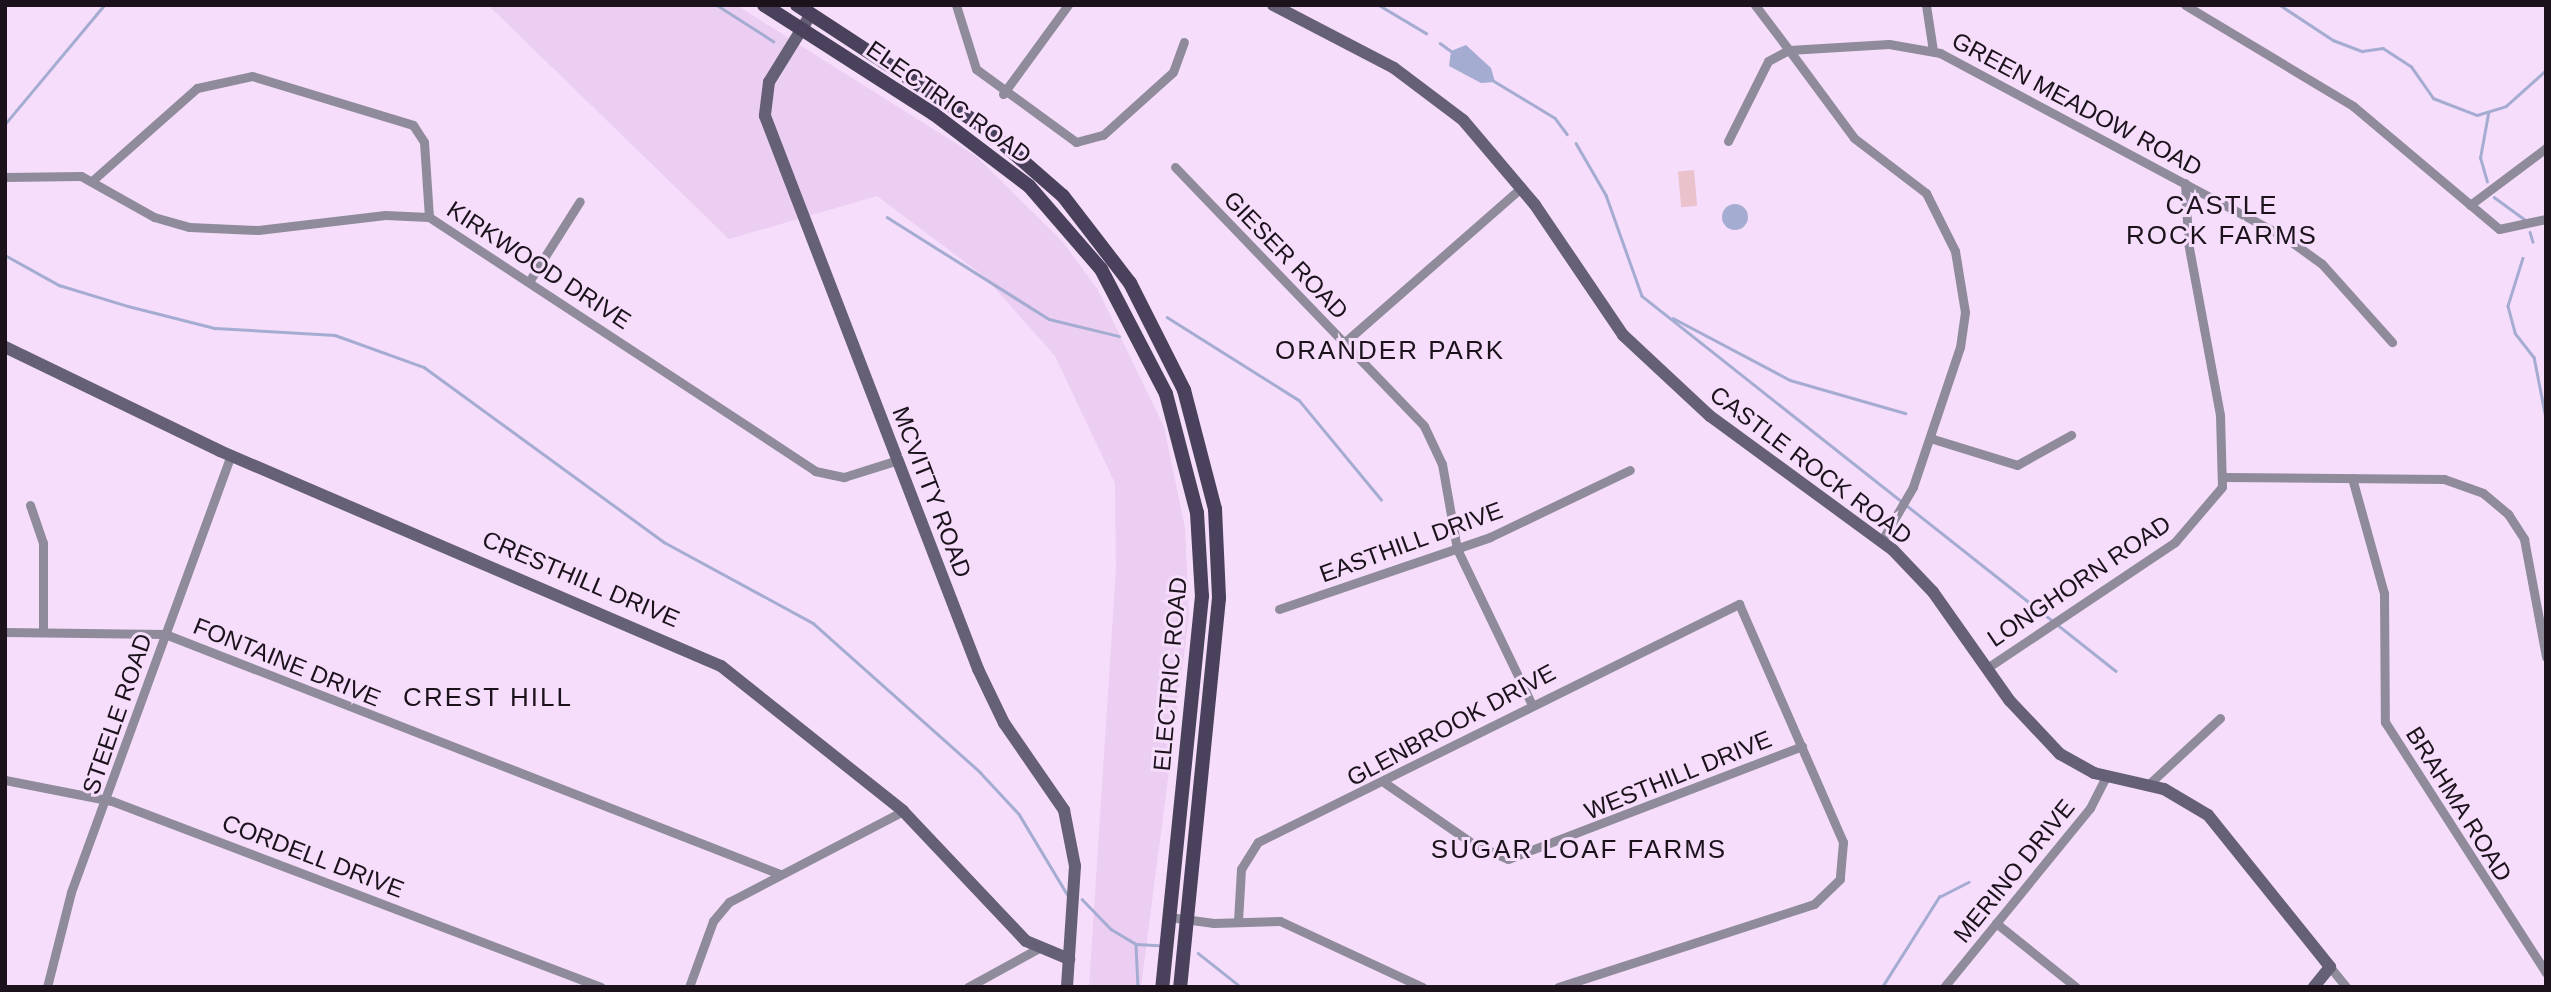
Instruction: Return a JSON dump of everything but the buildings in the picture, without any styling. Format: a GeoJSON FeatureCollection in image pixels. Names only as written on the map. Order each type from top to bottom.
{"type":"FeatureCollection","features":[{"type":"Feature","properties":{"kind":"main road","name":"ELECTRIC ROAD"},"geometry":{"type":"LineString","coordinates":[[764,5],[978,144],[1028,186],[1101,269],[1152,359],[1186,458],[1201,561],[1200,632],[1162,987]]}},
{"type":"Feature","properties":{"kind":"main road","name":"ELECTRIC ROAD"},"geometry":{"type":"LineString","coordinates":[[797,5],[816,8],[985,128],[1040,173],[1112,255],[1171,359],[1203,454],[1219,569],[1180,987]]}},
{"type":"Feature","properties":{"kind":"street"},"geometry":{"type":"LineString","coordinates":[[956,5],[969,58],[1003,94],[1066,139],[1094,140],[1173,72],[1184,42]]}},
{"type":"Feature","properties":{"kind":"street"},"geometry":{"type":"LineString","coordinates":[[1003,94],[1068,5]]}},
{"type":"Feature","properties":{"kind":"street","name":"CASTLE ROCK ROAD"},"geometry":{"type":"LineString","coordinates":[[1273,5],[1411,78],[1463,120],[1522,187],[1606,315],[1649,363],[1710,416],[1882,540],[1933,592],[1987,668],[2060,754],[2107,775],[2149,784],[2208,816],[2346,987]]}},
{"type":"Feature","properties":{"kind":"street"},"geometry":{"type":"LineString","coordinates":[[1755,5],[1854,138],[1926,194],[1955,251],[1964,330],[1908,499],[1882,540]]}},
{"type":"Feature","properties":{"kind":"street"},"geometry":{"type":"LineString","coordinates":[[1926,5],[1933,51]]}},
{"type":"Feature","properties":{"kind":"street"},"geometry":{"type":"LineString","coordinates":[[2185,5],[2353,106],[2502,230],[2546,219]]}},
{"type":"Feature","properties":{"kind":"street","name":"MCVITTY ROAD"},"geometry":{"type":"LineString","coordinates":[[816,8],[800,28],[769,82],[765,116],[989,693],[1068,824],[1075,866],[1067,987]]}},
{"type":"Feature","properties":{"kind":"street","name":"GREEN MEADOW ROAD"},"geometry":{"type":"LineString","coordinates":[[1789,50],[1889,44],[1933,51],[2185,183],[2303,249],[2392,342]]}},
{"type":"Feature","properties":{"kind":"street"},"geometry":{"type":"LineString","coordinates":[[1728,141],[1768,61],[1789,50]]}},
{"type":"Feature","properties":{"kind":"street"},"geometry":{"type":"LineString","coordinates":[[93,180],[197,88],[252,76],[413,125],[424,142],[429,217]]}},
{"type":"Feature","properties":{"kind":"street"},"geometry":{"type":"LineString","coordinates":[[2470,205],[2546,148]]}},
{"type":"Feature","properties":{"kind":"street","name":"GIESER ROAD"},"geometry":{"type":"LineString","coordinates":[[1175,167],[1424,426],[1441,464],[1457,549],[1531,703]]}},
{"type":"Feature","properties":{"kind":"street","name":"KIRKWOOD DRIVE"},"geometry":{"type":"LineString","coordinates":[[5,177],[63,174],[93,180],[154,217],[189,227],[258,230],[385,215],[429,217],[530,279],[816,471],[844,477],[898,460]]}},
{"type":"Feature","properties":{"kind":"street"},"geometry":{"type":"LineString","coordinates":[[2185,183],[2188,242],[2212,353],[2225,477],[2444,479],[2498,503],[2528,551],[2546,657]]}},
{"type":"Feature","properties":{"kind":"street"},"geometry":{"type":"LineString","coordinates":[[1345,342],[1522,187]]}},
{"type":"Feature","properties":{"kind":"street"},"geometry":{"type":"LineString","coordinates":[[530,279],[580,201]]}},
{"type":"Feature","properties":{"kind":"street","name":"CRESTHILL DRIVE"},"geometry":{"type":"LineString","coordinates":[[5,346],[231,456],[685,646],[744,681],[903,811],[1010,928],[1039,948],[1069,959]]}},
{"type":"Feature","properties":{"kind":"street"},"geometry":{"type":"LineString","coordinates":[[1930,438],[2017,465],[2071,435]]}},
{"type":"Feature","properties":{"kind":"street","name":"STEELE ROAD"},"geometry":{"type":"LineString","coordinates":[[47,987],[61,923],[231,456]]}},
{"type":"Feature","properties":{"kind":"street","name":"EASTHILL DRIVE"},"geometry":{"type":"LineString","coordinates":[[1279,609],[1457,549],[1630,470]]}},
{"type":"Feature","properties":{"kind":"street","name":"LONGHORN ROAD"},"geometry":{"type":"LineString","coordinates":[[1987,668],[2175,542],[2211,507],[2225,477]]}},
{"type":"Feature","properties":{"kind":"street","name":"BRAHMA ROAD"},"geometry":{"type":"LineString","coordinates":[[2352,478],[2384,593],[2385,722],[2546,973]]}},
{"type":"Feature","properties":{"kind":"street"},"geometry":{"type":"LineString","coordinates":[[30,505],[43,544],[43,631]]}},
{"type":"Feature","properties":{"kind":"street","name":"GLENBROOK DRIVE"},"geometry":{"type":"LineString","coordinates":[[1238,921],[1239,877],[1251,849],[1385,783],[1531,703],[1739,604],[1802,746]]}},
{"type":"Feature","properties":{"kind":"street","name":"FONTAINE DRIVE"},"geometry":{"type":"LineString","coordinates":[[5,632],[165,634],[780,874]]}},
{"type":"Feature","properties":{"kind":"street"},"geometry":{"type":"LineString","coordinates":[[2149,784],[2220,719]]}},
{"type":"Feature","properties":{"kind":"street"},"geometry":{"type":"LineString","coordinates":[[1558,987],[1814,904],[1833,889],[1844,871],[1843,842],[1802,746]]}},
{"type":"Feature","properties":{"kind":"street","name":"WESTHILL DRIVE"},"geometry":{"type":"LineString","coordinates":[[1385,783],[1472,843],[1508,859],[1802,746]]}},
{"type":"Feature","properties":{"kind":"street","name":"MERINO DRIVE"},"geometry":{"type":"LineString","coordinates":[[1944,987],[2090,808],[2107,775]]}},
{"type":"Feature","properties":{"kind":"street","name":"CORDELL DRIVE"},"geometry":{"type":"LineString","coordinates":[[5,780],[107,799],[601,987]]}},
{"type":"Feature","properties":{"kind":"street"},"geometry":{"type":"LineString","coordinates":[[689,987],[722,909],[780,874],[903,811]]}},
{"type":"Feature","properties":{"kind":"street"},"geometry":{"type":"LineString","coordinates":[[1169,916],[1294,926],[1422,987]]}},
{"type":"Feature","properties":{"kind":"street"},"geometry":{"type":"LineString","coordinates":[[1997,923],[2076,987]]}},
{"type":"Feature","properties":{"kind":"street"},"geometry":{"type":"LineString","coordinates":[[968,987],[1039,948]]}},
{"type":"Feature","properties":{"kind":"street"},"geometry":{"type":"LineString","coordinates":[[2314,987],[2330,967]]}},
{"type":"Feature","properties":{"kind":"shaded area"},"geometry":{"type":"Polygon","coordinates":[[[488,5],[736,5],[976,156],[1063,242],[1098,290],[1164,427],[1185,528],[1189,616],[1141,987],[1089,987],[1116,569],[1115,483],[1055,356],[985,277],[877,196],[729,239],[488,5]]]}},
{"type":"Feature","properties":{"kind":"shaded area"},"geometry":{"type":"Polygon","coordinates":[[[1694,170],[1697,206],[1681,207],[1678,171],[1694,170]]]}},
{"type":"Feature","properties":{"kind":"water"},"geometry":{"type":"Polygon","coordinates":[[[1466,45],[1491,68],[1495,82],[1481,83],[1449,66],[1451,51],[1466,45]]]}},
{"type":"Feature","properties":{"kind":"water"},"geometry":{"type":"Polygon","coordinates":[[[1735,204],[1744,208],[1748,217],[1744,226],[1735,230],[1726,226],[1722,217],[1726,208],[1735,204]]]}},
{"type":"Feature","properties":{"kind":"waterway"},"geometry":{"type":"LineString","coordinates":[[5,124],[104,5]]}},
{"type":"Feature","properties":{"kind":"waterway"},"geometry":{"type":"LineString","coordinates":[[717,5],[773,41]]}},
{"type":"Feature","properties":{"kind":"waterway"},"geometry":{"type":"LineString","coordinates":[[1379,5],[1426,33]]}},
{"type":"Feature","properties":{"kind":"waterway"},"geometry":{"type":"LineString","coordinates":[[2280,5],[2333,40],[2362,51],[2383,48],[2411,66],[2433,98],[2477,115],[2506,106],[2546,70]]}},
{"type":"Feature","properties":{"kind":"waterway"},"geometry":{"type":"LineString","coordinates":[[1440,43],[1454,53]]}},
{"type":"Feature","properties":{"kind":"waterway"},"geometry":{"type":"LineString","coordinates":[[1494,81],[1555,118],[1567,134]]}},
{"type":"Feature","properties":{"kind":"waterway"},"geometry":{"type":"LineString","coordinates":[[2487,182],[2480,158],[2488,114]]}},
{"type":"Feature","properties":{"kind":"waterway"},"geometry":{"type":"LineString","coordinates":[[1576,143],[1606,195],[1642,296],[2116,671]]}},
{"type":"Feature","properties":{"kind":"waterway"},"geometry":{"type":"LineString","coordinates":[[2494,197],[2526,220]]}},
{"type":"Feature","properties":{"kind":"waterway"},"geometry":{"type":"LineString","coordinates":[[887,217],[1049,319],[1119,336]]}},
{"type":"Feature","properties":{"kind":"waterway"},"geometry":{"type":"LineString","coordinates":[[2530,232],[2533,242]]}},
{"type":"Feature","properties":{"kind":"waterway"},"geometry":{"type":"LineString","coordinates":[[5,255],[59,285],[128,306],[215,328],[335,335],[424,367],[664,542],[813,623],[980,772],[1019,814],[1067,894]]}},
{"type":"Feature","properties":{"kind":"waterway"},"geometry":{"type":"LineString","coordinates":[[2523,258],[2508,306],[2515,333],[2534,357],[2546,418]]}},
{"type":"Feature","properties":{"kind":"waterway"},"geometry":{"type":"LineString","coordinates":[[1167,317],[1299,400],[1381,499]]}},
{"type":"Feature","properties":{"kind":"waterway"},"geometry":{"type":"LineString","coordinates":[[1673,318],[1790,380],[1905,413]]}},
{"type":"Feature","properties":{"kind":"waterway"},"geometry":{"type":"LineString","coordinates":[[1882,987],[1939,897],[1968,882]]}},
{"type":"Feature","properties":{"kind":"waterway"},"geometry":{"type":"LineString","coordinates":[[1082,899],[1111,929],[1136,944],[1158,945]]}},
{"type":"Feature","properties":{"kind":"waterway"},"geometry":{"type":"LineString","coordinates":[[1136,945],[1138,987]]}},
{"type":"Feature","properties":{"kind":"waterway"},"geometry":{"type":"LineString","coordinates":[[1198,953],[1241,987]]}},
{"type":"Feature","properties":{"kind":"district","name":"CASTLE ROCK FARMS"},"geometry":{"type":"Point","coordinates":[2222,221]}},
{"type":"Feature","properties":{"kind":"district","name":"ORANDER PARK"},"geometry":{"type":"Point","coordinates":[1390,351]}},
{"type":"Feature","properties":{"kind":"district","name":"CREST HILL"},"geometry":{"type":"Point","coordinates":[488,698]}},
{"type":"Feature","properties":{"kind":"district","name":"SUGAR LOAF FARMS"},"geometry":{"type":"Point","coordinates":[1579,850]}}]}
